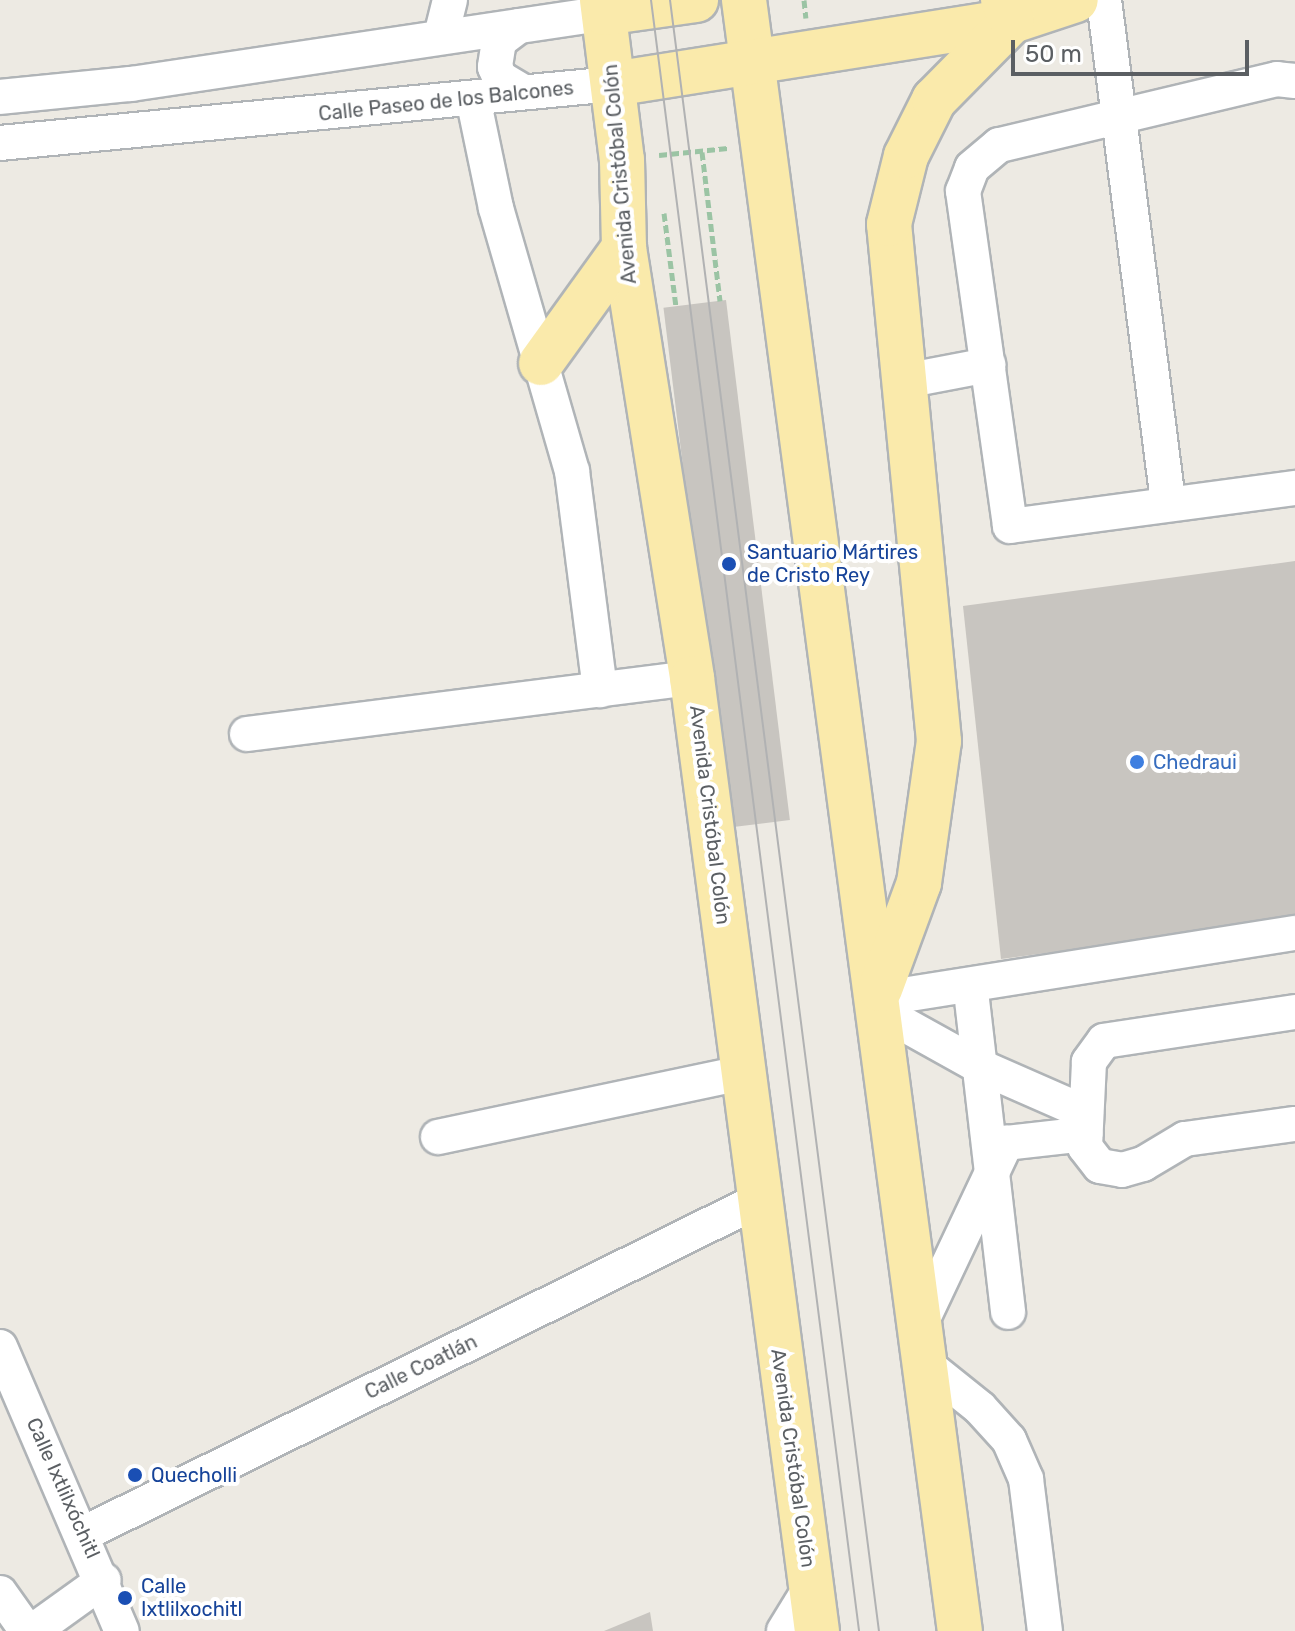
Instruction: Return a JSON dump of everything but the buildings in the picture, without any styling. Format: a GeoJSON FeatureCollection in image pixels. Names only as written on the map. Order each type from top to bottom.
{"type":"FeatureCollection","features":[{"type":"Feature","properties":{"kind":"main road"},"geometry":{"type":"LineString","coordinates":[[603,6],[696,0]]}},
{"type":"Feature","properties":{"kind":"main road"},"geometry":{"type":"LineString","coordinates":[[744,0],[960,1631]]}},
{"type":"Feature","properties":{"kind":"main road","name":"Calle Paseo de los Balcones"},"geometry":{"type":"LineString","coordinates":[[613,84],[752,65],[1008,10],[1076,0]]}},
{"type":"Feature","properties":{"kind":"main road","name":"Avenida Cristóbal Colón"},"geometry":{"type":"LineString","coordinates":[[603,6],[613,84],[646,162],[624,248],[692,678],[817,1631]]}},
{"type":"Feature","properties":{"kind":"main road"},"geometry":{"type":"LineString","coordinates":[[878,1002],[919,883],[939,741],[889,224],[906,156],[934,100],[1008,10]]}},
{"type":"Feature","properties":{"kind":"main road"},"geometry":{"type":"LineString","coordinates":[[541,363],[624,248]]}},
{"type":"Feature","properties":{"kind":"street"},"geometry":{"type":"LineString","coordinates":[[441,36],[450,0]]}},
{"type":"Feature","properties":{"kind":"street"},"geometry":{"type":"LineString","coordinates":[[1104,0],[1121,113],[1168,502]]}},
{"type":"Feature","properties":{"kind":"street"},"geometry":{"type":"LineString","coordinates":[[0,97],[131,84],[519,26],[603,6]]}},
{"type":"Feature","properties":{"kind":"street"},"geometry":{"type":"LineString","coordinates":[[519,26],[499,41],[495,67],[500,78],[522,91]]}},
{"type":"Feature","properties":{"kind":"street"},"geometry":{"type":"LineString","coordinates":[[1295,81],[1277,79],[1121,113],[999,145],[972,168],[963,191],[1010,526],[1168,502],[1295,488]]}},
{"type":"Feature","properties":{"kind":"street","name":"Calle Paseo de los Balcones"},"geometry":{"type":"LineString","coordinates":[[0,143],[613,84]]}},
{"type":"Feature","properties":{"kind":"street"},"geometry":{"type":"LineString","coordinates":[[473,98],[496,208],[572,471],[600,690]]}},
{"type":"Feature","properties":{"kind":"street"},"geometry":{"type":"LineString","coordinates":[[904,381],[988,365]]}},
{"type":"Feature","properties":{"kind":"street"},"geometry":{"type":"LineString","coordinates":[[247,734],[692,678]]}},
{"type":"Feature","properties":{"kind":"street"},"geometry":{"type":"LineString","coordinates":[[878,1002],[1295,933]]}},
{"type":"Feature","properties":{"kind":"street"},"geometry":{"type":"LineString","coordinates":[[972,1000],[1008,1312]]}},
{"type":"Feature","properties":{"kind":"street"},"geometry":{"type":"LineString","coordinates":[[878,1002],[979,1066],[1085,1124]]}},
{"type":"Feature","properties":{"kind":"street"},"geometry":{"type":"LineString","coordinates":[[1295,1012],[1111,1037],[1089,1062],[1085,1124],[1091,1159],[1122,1170],[1185,1139],[1295,1124]]}},
{"type":"Feature","properties":{"kind":"street"},"geometry":{"type":"LineString","coordinates":[[438,1137],[743,1073]]}},
{"type":"Feature","properties":{"kind":"street"},"geometry":{"type":"LineString","coordinates":[[1045,1631],[1026,1479],[1009,1440],[922,1345],[991,1171],[1006,1143],[1085,1124]]}},
{"type":"Feature","properties":{"kind":"street","name":"Calle Coatlán"},"geometry":{"type":"LineString","coordinates":[[83,1534],[759,1200]]}},
{"type":"Feature","properties":{"kind":"street","name":"Calle Ixtlilxóchitl"},"geometry":{"type":"LineString","coordinates":[[0,1347],[104,1580],[122,1631]]}},
{"type":"Feature","properties":{"kind":"street"},"geometry":{"type":"LineString","coordinates":[[33,1631],[104,1580]]}},
{"type":"Feature","properties":{"kind":"street"},"geometry":{"type":"LineString","coordinates":[[784,1631],[811,1587]]}},
{"type":"Feature","properties":{"kind":"street"},"geometry":{"type":"LineString","coordinates":[[0,1593],[27,1631]]}},
{"type":"Feature","properties":{"kind":"path"},"geometry":{"type":"LineString","coordinates":[[646,162],[762,144]]}},
{"type":"Feature","properties":{"kind":"path"},"geometry":{"type":"LineString","coordinates":[[702,152],[720,301]]}},
{"type":"Feature","properties":{"kind":"path"},"geometry":{"type":"LineString","coordinates":[[663,201],[676,307]]}},
{"type":"Feature","properties":{"kind":"tram line"},"geometry":{"type":"LineString","coordinates":[[651,0],[859,1631]]}},
{"type":"Feature","properties":{"kind":"tram line"},"geometry":{"type":"LineString","coordinates":[[670,0],[879,1631]]}},
{"type":"Feature","properties":{"kind":"place","name":"Santuario Mártires de Cristo Rey"},"geometry":{"type":"Point","coordinates":[729,564]}},
{"type":"Feature","properties":{"kind":"place","name":"Chedraui"},"geometry":{"type":"Point","coordinates":[1137,762]}},
{"type":"Feature","properties":{"kind":"place","name":"Quecholli"},"geometry":{"type":"Point","coordinates":[135,1475]}},
{"type":"Feature","properties":{"kind":"place","name":"Calle Ixtlilxochitl"},"geometry":{"type":"Point","coordinates":[125,1598]}}]}
